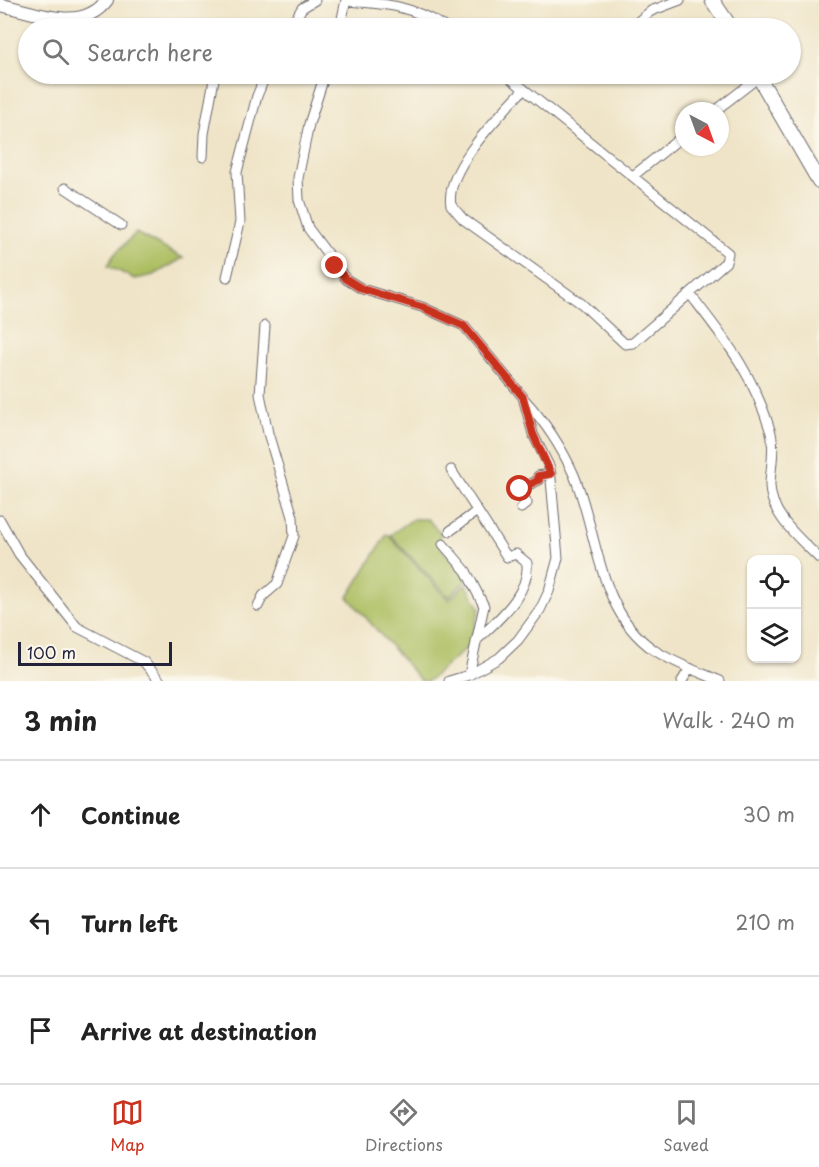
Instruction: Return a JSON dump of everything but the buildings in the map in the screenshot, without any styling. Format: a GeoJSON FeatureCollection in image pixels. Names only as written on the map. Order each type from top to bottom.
{"type":"FeatureCollection","features":[{"type":"Feature","properties":{"kind":"main road"},"geometry":{"type":"LineString","coordinates":[[712,0],[724,18]]}},
{"type":"Feature","properties":{"kind":"main road"},"geometry":{"type":"LineString","coordinates":[[763,84],[819,181]]}},
{"type":"Feature","properties":{"kind":"street"},"geometry":{"type":"LineString","coordinates":[[71,18],[89,14],[101,8],[107,0]]}},
{"type":"Feature","properties":{"kind":"street"},"geometry":{"type":"LineString","coordinates":[[296,18],[302,8],[315,0]]}},
{"type":"Feature","properties":{"kind":"street"},"geometry":{"type":"LineString","coordinates":[[342,18],[346,0],[394,4],[414,10],[428,18]]}},
{"type":"Feature","properties":{"kind":"street"},"geometry":{"type":"LineString","coordinates":[[642,18],[651,11],[680,0]]}},
{"type":"Feature","properties":{"kind":"street"},"geometry":{"type":"LineString","coordinates":[[0,5],[47,18]]}},
{"type":"Feature","properties":{"kind":"street"},"geometry":{"type":"LineString","coordinates":[[203,157],[204,134],[213,84]]}},
{"type":"Feature","properties":{"kind":"street"},"geometry":{"type":"LineString","coordinates":[[227,277],[240,222],[237,172],[262,84]]}},
{"type":"Feature","properties":{"kind":"street"},"geometry":{"type":"LineString","coordinates":[[322,84],[309,124],[298,178],[299,200],[308,228],[346,279],[362,289],[422,307],[464,326],[553,436],[574,476],[605,584],[618,607],[644,641],[655,650],[720,681]]}},
{"type":"Feature","properties":{"kind":"street"},"geometry":{"type":"LineString","coordinates":[[518,84],[524,89],[633,176],[728,253],[726,262],[633,343],[625,344],[582,304],[456,212],[450,200],[456,178],[489,128],[524,89]]}},
{"type":"Feature","properties":{"kind":"street"},"geometry":{"type":"LineString","coordinates":[[726,102],[747,84]]}},
{"type":"Feature","properties":{"kind":"street"},"geometry":{"type":"LineString","coordinates":[[633,176],[675,142]]}},
{"type":"Feature","properties":{"kind":"street"},"geometry":{"type":"LineString","coordinates":[[65,188],[121,225]]}},
{"type":"Feature","properties":{"kind":"street"},"geometry":{"type":"LineString","coordinates":[[690,294],[734,350],[754,385],[772,435],[771,496],[786,524],[819,558]]}},
{"type":"Feature","properties":{"kind":"street"},"geometry":{"type":"LineString","coordinates":[[258,606],[262,596],[277,584],[294,536],[293,518],[268,434],[260,394],[265,326]]}},
{"type":"Feature","properties":{"kind":"street"},"geometry":{"type":"LineString","coordinates":[[449,681],[469,675],[499,658],[518,640],[540,610],[549,591],[558,558],[551,474],[533,434],[523,397]]}},
{"type":"Feature","properties":{"kind":"street"},"geometry":{"type":"LineString","coordinates":[[451,471],[507,557],[516,554],[527,563],[528,571],[519,594],[476,641]]}},
{"type":"Feature","properties":{"kind":"street"},"geometry":{"type":"LineString","coordinates":[[521,508],[527,503],[520,489],[539,480],[538,476],[551,474]]}},
{"type":"Feature","properties":{"kind":"street"},"geometry":{"type":"LineString","coordinates":[[450,531],[477,511]]}},
{"type":"Feature","properties":{"kind":"street"},"geometry":{"type":"LineString","coordinates":[[0,520],[19,554],[77,627],[144,662],[160,681]]}},
{"type":"Feature","properties":{"kind":"street"},"geometry":{"type":"LineString","coordinates":[[443,543],[466,571],[484,606],[469,675]]}},
{"type":"Feature","properties":{"kind":"street"},"geometry":{"type":"LineString","coordinates":[[682,681],[690,668]]}},
{"type":"Feature","properties":{"kind":"green space"},"geometry":{"type":"Polygon","coordinates":[[[136,233],[183,258],[154,275],[135,279],[108,266],[113,256],[136,233]]]}},
{"type":"Feature","properties":{"kind":"green space"},"geometry":{"type":"Polygon","coordinates":[[[413,519],[427,519],[440,532],[439,545],[467,579],[449,597],[390,535],[413,519]]]}},
{"type":"Feature","properties":{"kind":"green space"},"geometry":{"type":"Polygon","coordinates":[[[387,534],[449,600],[466,584],[480,608],[469,646],[428,681],[421,681],[348,597],[387,534]]]}},
{"type":"Feature","properties":{"kind":"route"},"geometry":{"type":"LineString","coordinates":[[335,266],[346,279],[362,289],[422,307],[464,326],[513,384],[523,397],[533,434],[551,474],[538,476],[539,480],[520,489]]}}]}
